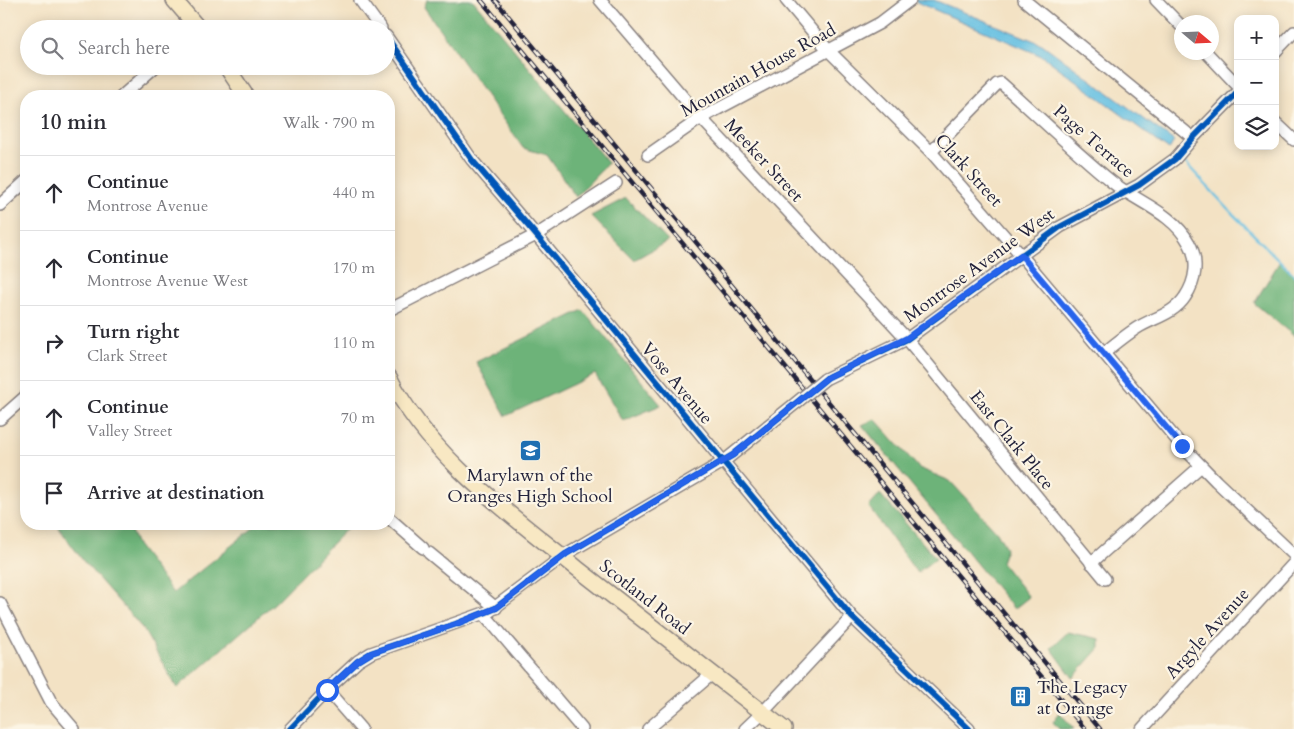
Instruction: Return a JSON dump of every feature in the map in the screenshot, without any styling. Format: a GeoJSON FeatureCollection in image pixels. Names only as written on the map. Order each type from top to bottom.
{"type":"FeatureCollection","features":[{"type":"Feature","properties":{"kind":"main road"},"geometry":{"type":"LineString","coordinates":[[174,0],[191,20]]}},
{"type":"Feature","properties":{"kind":"main road"},"geometry":{"type":"LineString","coordinates":[[232,75],[242,90]]}},
{"type":"Feature","properties":{"kind":"main road","name":"Scotland Road"},"geometry":{"type":"LineString","coordinates":[[395,388],[406,408],[438,447],[483,491],[712,674],[784,729]]}},
{"type":"Feature","properties":{"kind":"street"},"geometry":{"type":"LineString","coordinates":[[360,0],[374,20]]}},
{"type":"Feature","properties":{"kind":"street","name":"Meeker Street"},"geometry":{"type":"LineString","coordinates":[[600,0],[701,118],[907,338]]}},
{"type":"Feature","properties":{"kind":"street","name":"Clark Street"},"geometry":{"type":"LineString","coordinates":[[786,0],[828,50],[931,152],[1021,255],[1182,446],[1294,555]]}},
{"type":"Feature","properties":{"kind":"street"},"geometry":{"type":"LineString","coordinates":[[1024,0],[1193,138]]}},
{"type":"Feature","properties":{"kind":"street"},"geometry":{"type":"LineString","coordinates":[[1156,0],[1174,19]]}},
{"type":"Feature","properties":{"kind":"street","name":"Mountain House Road"},"geometry":{"type":"LineString","coordinates":[[648,155],[701,118],[880,23],[909,1]]}},
{"type":"Feature","properties":{"kind":"street"},"geometry":{"type":"LineString","coordinates":[[1279,48],[1294,32]]}},
{"type":"Feature","properties":{"kind":"street","name":"Vose Avenue"},"geometry":{"type":"LineString","coordinates":[[395,49],[472,160],[852,617],[969,729]]}},
{"type":"Feature","properties":{"kind":"street"},"geometry":{"type":"LineString","coordinates":[[1214,60],[1234,82]]}},
{"type":"Feature","properties":{"kind":"street"},"geometry":{"type":"LineString","coordinates":[[129,90],[146,75]]}},
{"type":"Feature","properties":{"kind":"street","name":"Page Terrace"},"geometry":{"type":"LineString","coordinates":[[931,152],[997,84],[1001,83],[1112,182],[1147,203],[1182,232],[1190,243],[1195,257],[1192,285],[1184,298],[1175,308],[1138,328],[1104,353]]}},
{"type":"Feature","properties":{"kind":"street","name":"Montrose Avenue West"},"geometry":{"type":"LineString","coordinates":[[290,729],[358,661],[371,653],[484,614],[496,608],[563,556],[723,462],[825,379],[907,338],[1060,227],[1126,192],[1179,154],[1234,96]]}},
{"type":"Feature","properties":{"kind":"street"},"geometry":{"type":"LineString","coordinates":[[1279,126],[1294,140]]}},
{"type":"Feature","properties":{"kind":"street"},"geometry":{"type":"LineString","coordinates":[[395,307],[536,235],[616,182]]}},
{"type":"Feature","properties":{"kind":"street"},"geometry":{"type":"LineString","coordinates":[[0,205],[20,187]]}},
{"type":"Feature","properties":{"kind":"street","name":"East Clark Place"},"geometry":{"type":"LineString","coordinates":[[907,338],[1104,579]]}},
{"type":"Feature","properties":{"kind":"street"},"geometry":{"type":"LineString","coordinates":[[0,419],[20,401]]}},
{"type":"Feature","properties":{"kind":"street"},"geometry":{"type":"LineString","coordinates":[[1091,563],[1201,466]]}},
{"type":"Feature","properties":{"kind":"street"},"geometry":{"type":"LineString","coordinates":[[395,523],[496,608]]}},
{"type":"Feature","properties":{"kind":"street","name":"Argyle Avenue"},"geometry":{"type":"LineString","coordinates":[[1144,728],[1294,563]]}},
{"type":"Feature","properties":{"kind":"street"},"geometry":{"type":"LineString","coordinates":[[0,603],[51,702],[74,729]]}},
{"type":"Feature","properties":{"kind":"street"},"geometry":{"type":"LineString","coordinates":[[484,614],[582,729]]}},
{"type":"Feature","properties":{"kind":"street"},"geometry":{"type":"LineString","coordinates":[[745,729],[763,713],[852,617]]}},
{"type":"Feature","properties":{"kind":"street"},"geometry":{"type":"LineString","coordinates":[[648,729],[712,674]]}},
{"type":"Feature","properties":{"kind":"street"},"geometry":{"type":"LineString","coordinates":[[327,690],[361,729]]}},
{"type":"Feature","properties":{"kind":"green space"},"geometry":{"type":"Polygon","coordinates":[[[427,0],[473,0],[608,163],[576,197],[547,155],[523,148],[424,7],[427,0]]]}},
{"type":"Feature","properties":{"kind":"green space"},"geometry":{"type":"Polygon","coordinates":[[[626,198],[668,241],[634,260],[591,216],[626,198]]]}},
{"type":"Feature","properties":{"kind":"green space"},"geometry":{"type":"Polygon","coordinates":[[[1280,261],[1294,275],[1294,336],[1254,303],[1280,261]]]}},
{"type":"Feature","properties":{"kind":"green space"},"geometry":{"type":"Polygon","coordinates":[[[583,310],[661,405],[623,421],[595,374],[506,416],[476,362],[583,310]]]}},
{"type":"Feature","properties":{"kind":"green space"},"geometry":{"type":"Polygon","coordinates":[[[875,419],[919,468],[950,481],[997,532],[1006,548],[1001,562],[1029,597],[1014,609],[862,425],[875,419]]]}},
{"type":"Feature","properties":{"kind":"green space"},"geometry":{"type":"Polygon","coordinates":[[[880,494],[936,558],[917,573],[869,507],[880,494]]]}},
{"type":"Feature","properties":{"kind":"green space"},"geometry":{"type":"Polygon","coordinates":[[[60,530],[131,530],[137,545],[173,593],[251,530],[345,530],[277,601],[177,688],[143,629],[84,562],[60,530]]]}},
{"type":"Feature","properties":{"kind":"green space"},"geometry":{"type":"Polygon","coordinates":[[[1068,632],[1100,639],[1100,648],[1073,678],[1051,648],[1068,632]]]}},
{"type":"Feature","properties":{"kind":"green space"},"geometry":{"type":"Polygon","coordinates":[[[1060,713],[1074,729],[1059,729],[1053,722],[1060,713]]]}},
{"type":"Feature","properties":{"kind":"water"},"geometry":{"type":"Polygon","coordinates":[[[912,0],[934,0],[1042,44],[1174,141],[1169,150],[1044,57],[912,0]]]}},
{"type":"Feature","properties":{"kind":"waterway"},"geometry":{"type":"LineString","coordinates":[[1181,158],[1232,213],[1294,275]]}},
{"type":"Feature","properties":{"kind":"railway"},"geometry":{"type":"LineString","coordinates":[[481,0],[1085,729]]}},
{"type":"Feature","properties":{"kind":"railway"},"geometry":{"type":"LineString","coordinates":[[495,0],[1100,729]]}},
{"type":"Feature","properties":{"kind":"cycle path"},"geometry":{"type":"LineString","coordinates":[[395,49],[472,160],[852,617],[969,729]]}},
{"type":"Feature","properties":{"kind":"cycle path"},"geometry":{"type":"LineString","coordinates":[[290,729],[358,661],[371,653],[456,624],[496,608],[566,554],[733,455],[828,377],[907,339],[1060,227],[1139,185],[1175,159],[1234,96]]}},
{"type":"Feature","properties":{"kind":"place","name":"Marylawn of the Oranges High School"},"geometry":{"type":"Point","coordinates":[530,450]}},
{"type":"Feature","properties":{"kind":"place","name":"The Legacy at Orange"},"geometry":{"type":"Point","coordinates":[1021,697]}},
{"type":"Feature","properties":{"kind":"route"},"geometry":{"type":"LineString","coordinates":[[327,690],[358,661],[371,653],[456,624],[496,608],[566,554],[723,462],[828,377],[907,338],[1021,255],[1182,446]]}}]}
